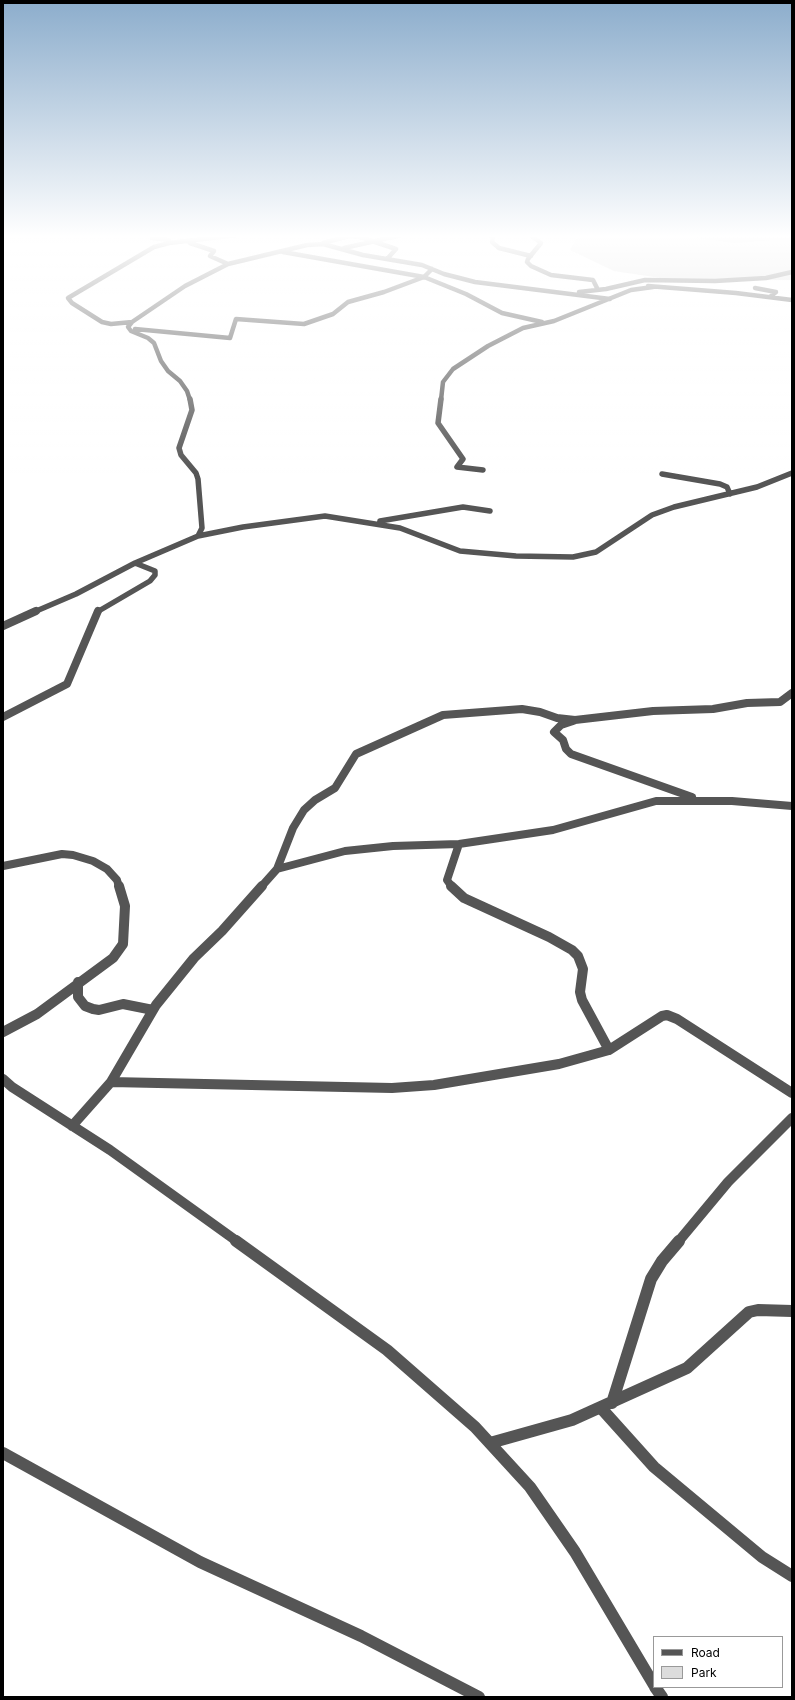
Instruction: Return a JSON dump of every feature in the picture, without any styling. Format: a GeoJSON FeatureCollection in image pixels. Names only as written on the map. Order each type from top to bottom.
{"type":"FeatureCollection","features":[{"type":"Feature","properties":{"kind":"street"},"geometry":{"type":"LineString","coordinates":[[90,314],[102,322],[111,324],[132,322]]}},
{"type":"Feature","properties":{"kind":"street"},"geometry":{"type":"LineString","coordinates":[[128,327],[132,322],[143,314]]}},
{"type":"Feature","properties":{"kind":"street"},"geometry":{"type":"LineString","coordinates":[[128,327],[163,332],[230,338],[232,336],[234,321],[236,319],[304,324],[332,314]]}},
{"type":"Feature","properties":{"kind":"street"},"geometry":{"type":"LineString","coordinates":[[508,314],[547,323]]}},
{"type":"Feature","properties":{"kind":"street"},"geometry":{"type":"LineString","coordinates":[[483,470],[457,467],[463,459],[438,423],[443,382],[452,369],[488,346],[523,328],[547,323],[573,314]]}},
{"type":"Feature","properties":{"kind":"street"},"geometry":{"type":"LineString","coordinates":[[128,327],[131,331],[148,338],[154,343],[161,361],[168,371],[180,381],[187,391],[192,410],[179,448],[181,456],[196,472],[198,479],[198,507],[202,528],[198,536]]}},
{"type":"Feature","properties":{"kind":"street"},"geometry":{"type":"LineString","coordinates":[[3,626],[76,594],[135,563],[198,536],[315,516],[367,522],[400,528],[460,551],[516,556],[573,557],[596,552],[652,515],[757,487],[792,473]]}},
{"type":"Feature","properties":{"kind":"street"},"geometry":{"type":"LineString","coordinates":[[662,474],[720,484],[726,487],[730,494]]}},
{"type":"Feature","properties":{"kind":"street"},"geometry":{"type":"LineString","coordinates":[[367,522],[391,520],[410,515],[463,507],[490,511]]}},
{"type":"Feature","properties":{"kind":"street"},"geometry":{"type":"LineString","coordinates":[[3,717],[67,684],[96,612],[150,581],[155,576],[155,571],[135,563]]}},
{"type":"Feature","properties":{"kind":"street"},"geometry":{"type":"LineString","coordinates":[[72,1126],[111,1082],[153,1010],[194,958],[222,931],[277,869],[293,828],[304,810],[315,800],[335,788],[351,759],[361,750],[443,715],[454,713],[522,709],[540,712],[557,718],[575,720],[653,712],[714,709],[747,703],[780,702],[792,693]]}},
{"type":"Feature","properties":{"kind":"street"},"geometry":{"type":"LineString","coordinates":[[575,720],[561,725],[554,732],[562,740],[568,752],[698,799]]}},
{"type":"Feature","properties":{"kind":"street"},"geometry":{"type":"LineString","coordinates":[[277,869],[345,851],[393,846],[459,844],[553,830],[644,803],[698,799],[792,806]]}},
{"type":"Feature","properties":{"kind":"street"},"geometry":{"type":"LineString","coordinates":[[459,844],[447,880],[450,885],[464,898],[549,937],[578,956],[582,962],[583,969],[580,984],[581,996],[609,1050]]}},
{"type":"Feature","properties":{"kind":"street"},"geometry":{"type":"LineString","coordinates":[[3,866],[48,855],[73,855],[93,861],[107,869],[117,880],[125,906],[123,944],[113,958],[78,982],[28,1020],[3,1032]]}},
{"type":"Feature","properties":{"kind":"street"},"geometry":{"type":"LineString","coordinates":[[78,982],[76,991],[78,997],[85,1006],[93,1009],[99,1010],[127,1004],[153,1010]]}},
{"type":"Feature","properties":{"kind":"street"},"geometry":{"type":"LineString","coordinates":[[111,1082],[392,1088],[434,1085],[559,1064],[609,1050],[662,1016],[667,1015],[677,1019],[792,1093]]}},
{"type":"Feature","properties":{"kind":"street"},"geometry":{"type":"LineString","coordinates":[[3,1079],[12,1087],[110,1150],[260,1256],[387,1350],[475,1427],[530,1487],[575,1552],[653,1683]]}},
{"type":"Feature","properties":{"kind":"street"},"geometry":{"type":"LineString","coordinates":[[607,1406],[651,1279],[662,1260],[728,1182],[792,1118]]}},
{"type":"Feature","properties":{"kind":"street"},"geometry":{"type":"LineString","coordinates":[[490,1443],[572,1420],[607,1406],[687,1368],[749,1312],[758,1310],[792,1311]]}},
{"type":"Feature","properties":{"kind":"street"},"geometry":{"type":"LineString","coordinates":[[607,1406],[654,1467],[762,1557],[792,1576]]}},
{"type":"Feature","properties":{"kind":"street"},"geometry":{"type":"LineString","coordinates":[[3,1453],[200,1562],[361,1636],[479,1697]]}},
{"type":"Feature","properties":{"kind":"street"},"geometry":{"type":"LineString","coordinates":[[656,1688],[662,1697]]}}]}
